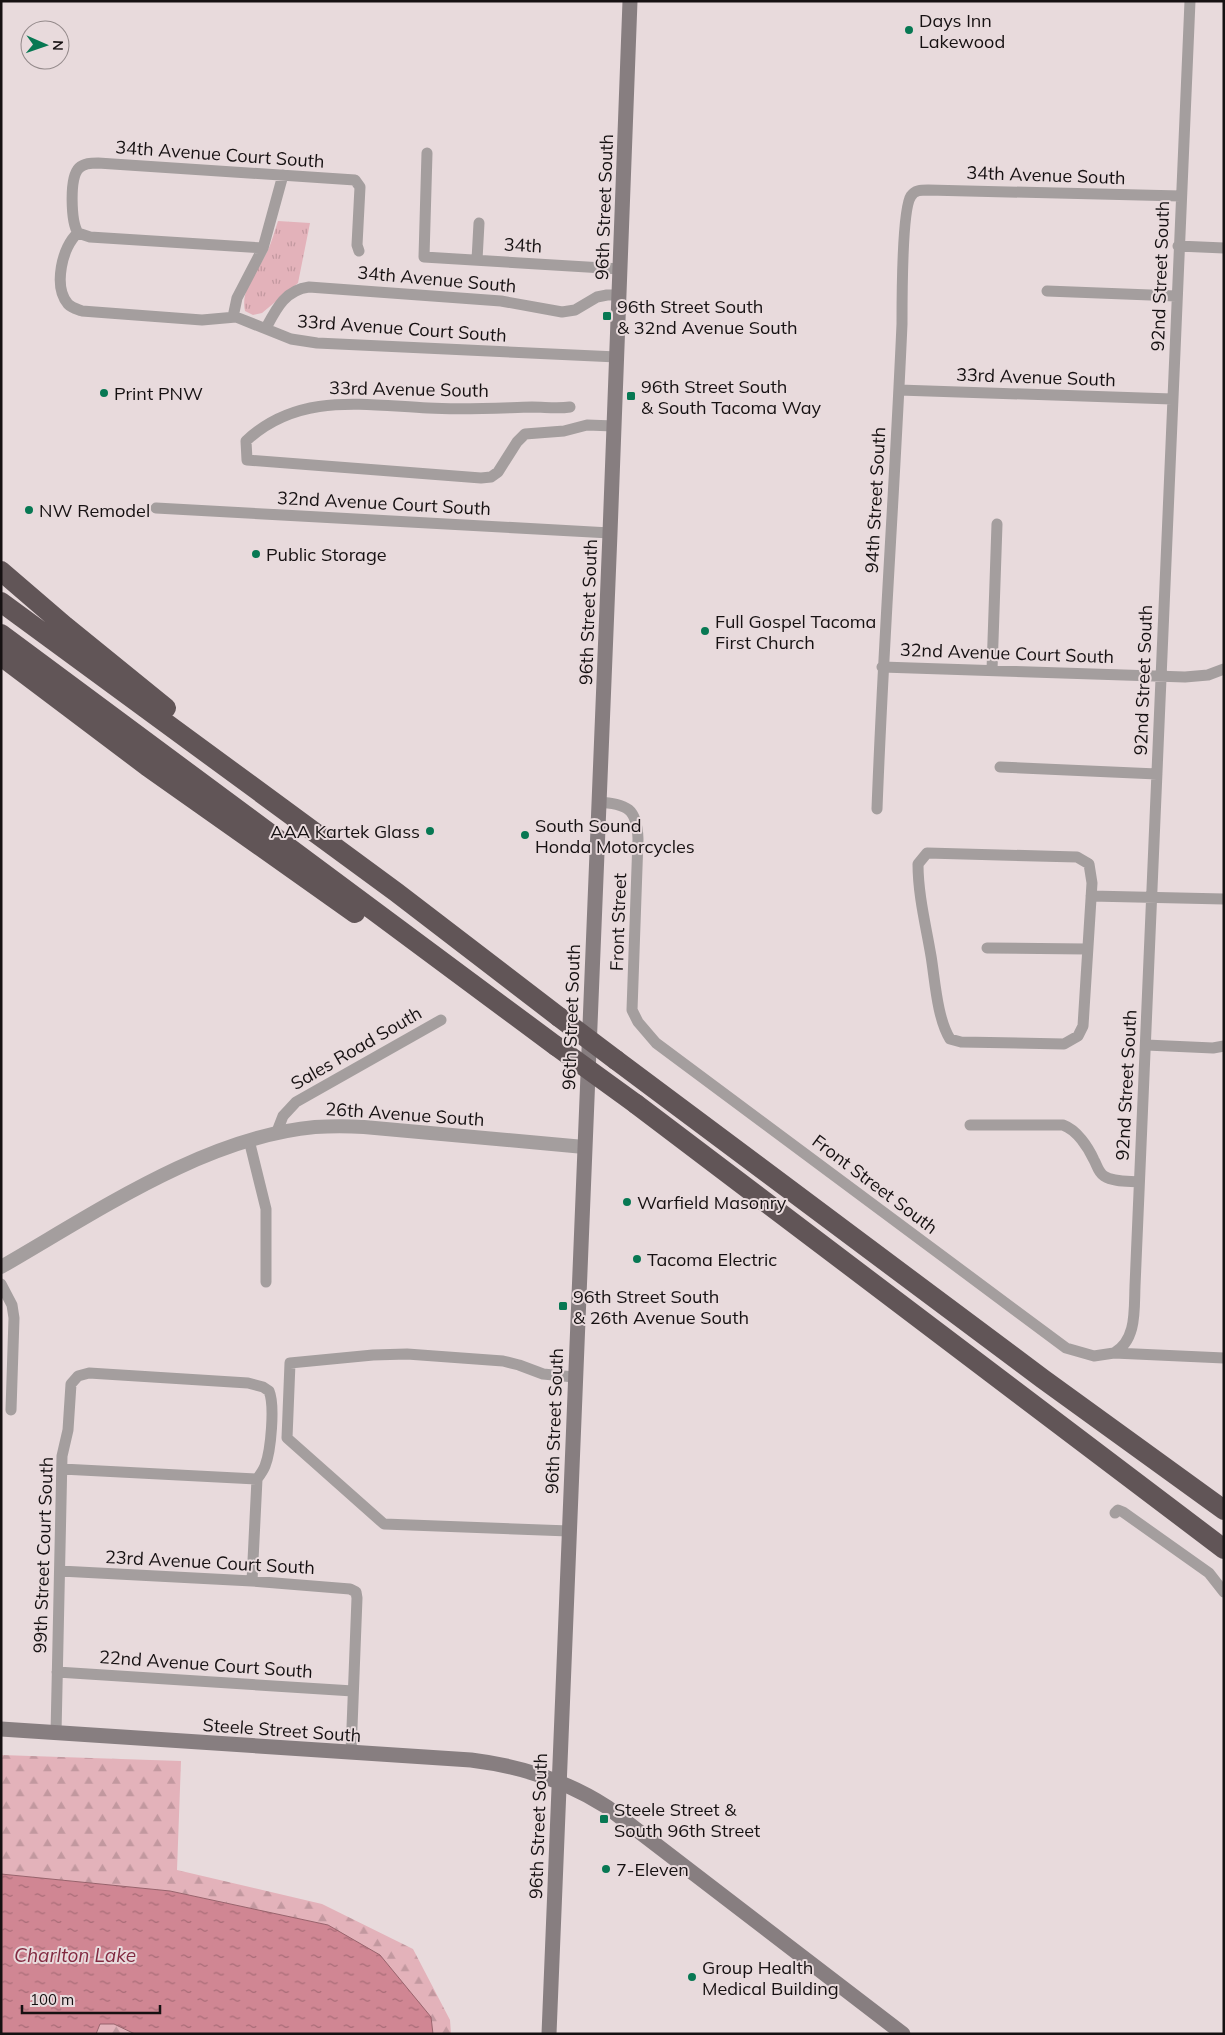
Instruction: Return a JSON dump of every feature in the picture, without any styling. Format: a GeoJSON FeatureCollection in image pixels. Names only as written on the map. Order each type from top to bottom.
{"type":"FeatureCollection","features":[{"type":"Feature","properties":{"kind":"highway"},"geometry":{"type":"LineString","coordinates":[[1,571],[65,626],[396,892]]}},
{"type":"Feature","properties":{"kind":"highway"},"geometry":{"type":"LineString","coordinates":[[1,602],[396,892],[616,1060],[1043,1379],[1224,1510]]}},
{"type":"Feature","properties":{"kind":"highway"},"geometry":{"type":"LineString","coordinates":[[1,634],[636,1104],[1224,1549]]}},
{"type":"Feature","properties":{"kind":"highway"},"geometry":{"type":"LineString","coordinates":[[1,656],[147,766],[372,925],[450,978],[537,1031]]}},
{"type":"Feature","properties":{"kind":"main road","name":"96th Street South"},"geometry":{"type":"LineString","coordinates":[[549,2034],[630,1]]}},
{"type":"Feature","properties":{"kind":"main road","name":"Steele Street South"},"geometry":{"type":"LineString","coordinates":[[1,1729],[489,1762],[523,1769],[558,1781],[592,1798],[620,1817],[886,2030],[903,2034]]}},
{"type":"Feature","properties":{"kind":"street","name":"92nd Street South"},"geometry":{"type":"LineString","coordinates":[[1114,1354],[1127,1342],[1133,1320],[1190,1]]}},
{"type":"Feature","properties":{"kind":"street","name":"34th"},"geometry":{"type":"LineString","coordinates":[[427,153],[424,257],[620,269]]}},
{"type":"Feature","properties":{"kind":"street","name":"34th Avenue Court South"},"geometry":{"type":"LineString","coordinates":[[78,233],[74,222],[73,188],[76,173],[80,166],[95,163],[283,175],[353,180],[358,182],[360,187],[359,251]]}},
{"type":"Feature","properties":{"kind":"street"},"geometry":{"type":"LineString","coordinates":[[233,317],[237,298],[263,248],[283,175]]}},
{"type":"Feature","properties":{"kind":"street","name":"34th Avenue South"},"geometry":{"type":"LineString","coordinates":[[912,195],[918,190],[928,190],[1181,196]]}},
{"type":"Feature","properties":{"kind":"street","name":"94th Street South"},"geometry":{"type":"LineString","coordinates":[[878,808],[882,667],[899,390],[906,218],[908,201],[912,195]]}},
{"type":"Feature","properties":{"kind":"street"},"geometry":{"type":"LineString","coordinates":[[477,260],[479,223]]}},
{"type":"Feature","properties":{"kind":"street"},"geometry":{"type":"LineString","coordinates":[[78,233],[88,237],[263,248]]}},
{"type":"Feature","properties":{"kind":"street","name":"33rd Avenue Court South"},"geometry":{"type":"LineString","coordinates":[[78,233],[66,247],[62,268],[63,293],[70,305],[90,312],[207,320],[233,317],[246,320],[296,340],[316,343],[617,357]]}},
{"type":"Feature","properties":{"kind":"street"},"geometry":{"type":"LineString","coordinates":[[1178,246],[1224,248]]}},
{"type":"Feature","properties":{"kind":"street","name":"34th Avenue South"},"geometry":{"type":"LineString","coordinates":[[266,328],[277,308],[286,297],[296,290],[309,287],[501,301],[562,312],[575,310],[597,297],[619,295]]}},
{"type":"Feature","properties":{"kind":"street"},"geometry":{"type":"LineString","coordinates":[[1047,292],[1176,296]]}},
{"type":"Feature","properties":{"kind":"street","name":"33rd Avenue South"},"geometry":{"type":"LineString","coordinates":[[899,390],[1172,399]]}},
{"type":"Feature","properties":{"kind":"street","name":"33rd Avenue South"},"geometry":{"type":"LineString","coordinates":[[247,460],[246,441],[259,429],[290,414],[325,405],[352,403],[456,409],[535,407],[556,409],[570,407]]}},
{"type":"Feature","properties":{"kind":"street","name":"32nd Avenue Court South"},"geometry":{"type":"LineString","coordinates":[[247,460],[481,478],[490,477],[498,472],[517,442],[525,434],[564,431],[586,425],[614,426]]}},
{"type":"Feature","properties":{"kind":"street","name":"32nd Avenue Court South"},"geometry":{"type":"LineString","coordinates":[[156,508],[610,534]]}},
{"type":"Feature","properties":{"kind":"street"},"geometry":{"type":"LineString","coordinates":[[992,670],[997,524]]}},
{"type":"Feature","properties":{"kind":"street","name":"32nd Avenue Court South"},"geometry":{"type":"LineString","coordinates":[[882,667],[1161,676],[1193,676],[1224,669]]}},
{"type":"Feature","properties":{"kind":"street"},"geometry":{"type":"LineString","coordinates":[[1000,767],[1157,774]]}},
{"type":"Feature","properties":{"kind":"street","name":"Front Street"},"geometry":{"type":"LineString","coordinates":[[598,802],[613,803],[628,808],[635,816],[638,826],[632,1010]]}},
{"type":"Feature","properties":{"kind":"street"},"geometry":{"type":"LineString","coordinates":[[932,852],[1077,857],[1089,864],[1092,883],[1086,949],[1083,1026],[1078,1036],[1064,1044],[961,1042],[953,1040],[948,1034],[939,1002],[919,890],[918,864],[927,853],[932,852]]}},
{"type":"Feature","properties":{"kind":"street"},"geometry":{"type":"LineString","coordinates":[[1091,896],[1224,899]]}},
{"type":"Feature","properties":{"kind":"street"},"geometry":{"type":"LineString","coordinates":[[987,948],[1086,949]]}},
{"type":"Feature","properties":{"kind":"street","name":"Front Street South"},"geometry":{"type":"LineString","coordinates":[[632,1010],[638,1022],[656,1043],[1058,1342],[1073,1351],[1102,1356],[1114,1354],[1224,1358]]}},
{"type":"Feature","properties":{"kind":"street","name":"Sales Road South"},"geometry":{"type":"LineString","coordinates":[[276,1134],[283,1116],[296,1102],[440,1020]]}},
{"type":"Feature","properties":{"kind":"street"},"geometry":{"type":"LineString","coordinates":[[1146,1045],[1213,1048],[1224,1046]]}},
{"type":"Feature","properties":{"kind":"street"},"geometry":{"type":"LineString","coordinates":[[970,1125],[1064,1125],[1077,1135],[1095,1160],[1100,1172],[1105,1176],[1139,1182]]}},
{"type":"Feature","properties":{"kind":"street","name":"26th Avenue South"},"geometry":{"type":"LineString","coordinates":[[1,1267],[170,1171],[249,1140],[276,1134],[314,1127],[348,1126],[584,1147]]}},
{"type":"Feature","properties":{"kind":"street"},"geometry":{"type":"LineString","coordinates":[[249,1140],[266,1209],[266,1282]]}},
{"type":"Feature","properties":{"kind":"street"},"geometry":{"type":"LineString","coordinates":[[1,1284],[12,1305],[14,1318],[11,1410]]}},
{"type":"Feature","properties":{"kind":"street"},"geometry":{"type":"LineString","coordinates":[[569,1531],[384,1524],[287,1438],[290,1363],[373,1355],[407,1354],[503,1361],[554,1376],[574,1378]]}},
{"type":"Feature","properties":{"kind":"street","name":"99th Street Court South"},"geometry":{"type":"LineString","coordinates":[[56,1734],[62,1469],[64,1444],[68,1430],[70,1390],[75,1378],[84,1374],[95,1374],[248,1384],[266,1388],[271,1396],[269,1446],[266,1465],[257,1479]]}},
{"type":"Feature","properties":{"kind":"street"},"geometry":{"type":"LineString","coordinates":[[62,1469],[257,1479],[252,1581]]}},
{"type":"Feature","properties":{"kind":"street"},"geometry":{"type":"LineString","coordinates":[[1115,1512],[1118,1510],[1123,1512],[1209,1574],[1224,1592]]}},
{"type":"Feature","properties":{"kind":"street","name":"23rd Avenue Court South"},"geometry":{"type":"LineString","coordinates":[[60,1571],[252,1581],[346,1588],[356,1592],[353,1692]]}},
{"type":"Feature","properties":{"kind":"street","name":"22nd Avenue Court South"},"geometry":{"type":"LineString","coordinates":[[57,1672],[353,1692]]}},
{"type":"Feature","properties":{"kind":"street"},"geometry":{"type":"LineString","coordinates":[[351,1753],[353,1692]]}},
{"type":"Feature","properties":{"kind":"green space"},"geometry":{"type":"Polygon","coordinates":[[[278,221],[310,223],[298,283],[262,313],[253,315],[245,311],[245,295],[251,279],[268,250],[278,221]]]}},
{"type":"Feature","properties":{"kind":"green space"},"geometry":{"type":"Polygon","coordinates":[[[1,1755],[181,1761],[177,1870],[322,1904],[413,1949],[450,2020],[451,2034],[433,2034],[431,2017],[328,1925],[170,1891],[1,1874],[1,1755]]]}},
{"type":"Feature","properties":{"kind":"green space"},"geometry":{"type":"Polygon","coordinates":[[[100,2024],[114,2024],[135,2034],[96,2034],[100,2024]]]}},
{"type":"Feature","properties":{"kind":"water","name":"Charlton Lake"},"geometry":{"type":"Polygon","coordinates":[[[1,1874],[170,1891],[328,1925],[380,1955],[431,2017],[433,2034],[135,2034],[114,2024],[100,2024],[96,2034],[1,2034],[1,1874]]]}},
{"type":"Feature","properties":{"kind":"place","name":"Days Inn Lakewood"},"geometry":{"type":"Point","coordinates":[909,30]}},
{"type":"Feature","properties":{"kind":"place","name":"96th Street South & 32nd Avenue South"},"geometry":{"type":"Point","coordinates":[607,316]}},
{"type":"Feature","properties":{"kind":"place","name":"Print PNW"},"geometry":{"type":"Point","coordinates":[104,393]}},
{"type":"Feature","properties":{"kind":"place","name":"96th Street South & South Tacoma Way"},"geometry":{"type":"Point","coordinates":[631,396]}},
{"type":"Feature","properties":{"kind":"place","name":"NW Remodel"},"geometry":{"type":"Point","coordinates":[29,510]}},
{"type":"Feature","properties":{"kind":"place","name":"Public Storage"},"geometry":{"type":"Point","coordinates":[256,554]}},
{"type":"Feature","properties":{"kind":"place","name":"Full Gospel Tacoma First Church"},"geometry":{"type":"Point","coordinates":[705,631]}},
{"type":"Feature","properties":{"kind":"place","name":"AAA Kartek Glass"},"geometry":{"type":"Point","coordinates":[430,831]}},
{"type":"Feature","properties":{"kind":"place","name":"South Sound Honda Motorcycles"},"geometry":{"type":"Point","coordinates":[525,835]}},
{"type":"Feature","properties":{"kind":"place","name":"Warfield Masonry"},"geometry":{"type":"Point","coordinates":[627,1202]}},
{"type":"Feature","properties":{"kind":"place","name":"Tacoma Electric"},"geometry":{"type":"Point","coordinates":[637,1259]}},
{"type":"Feature","properties":{"kind":"place","name":"96th Street South & 26th Avenue South"},"geometry":{"type":"Point","coordinates":[563,1306]}},
{"type":"Feature","properties":{"kind":"place","name":"Steele Street & South 96th Street"},"geometry":{"type":"Point","coordinates":[604,1819]}},
{"type":"Feature","properties":{"kind":"place","name":"7-Eleven"},"geometry":{"type":"Point","coordinates":[606,1869]}},
{"type":"Feature","properties":{"kind":"place","name":"Group Health Medical Building"},"geometry":{"type":"Point","coordinates":[692,1977]}}]}
